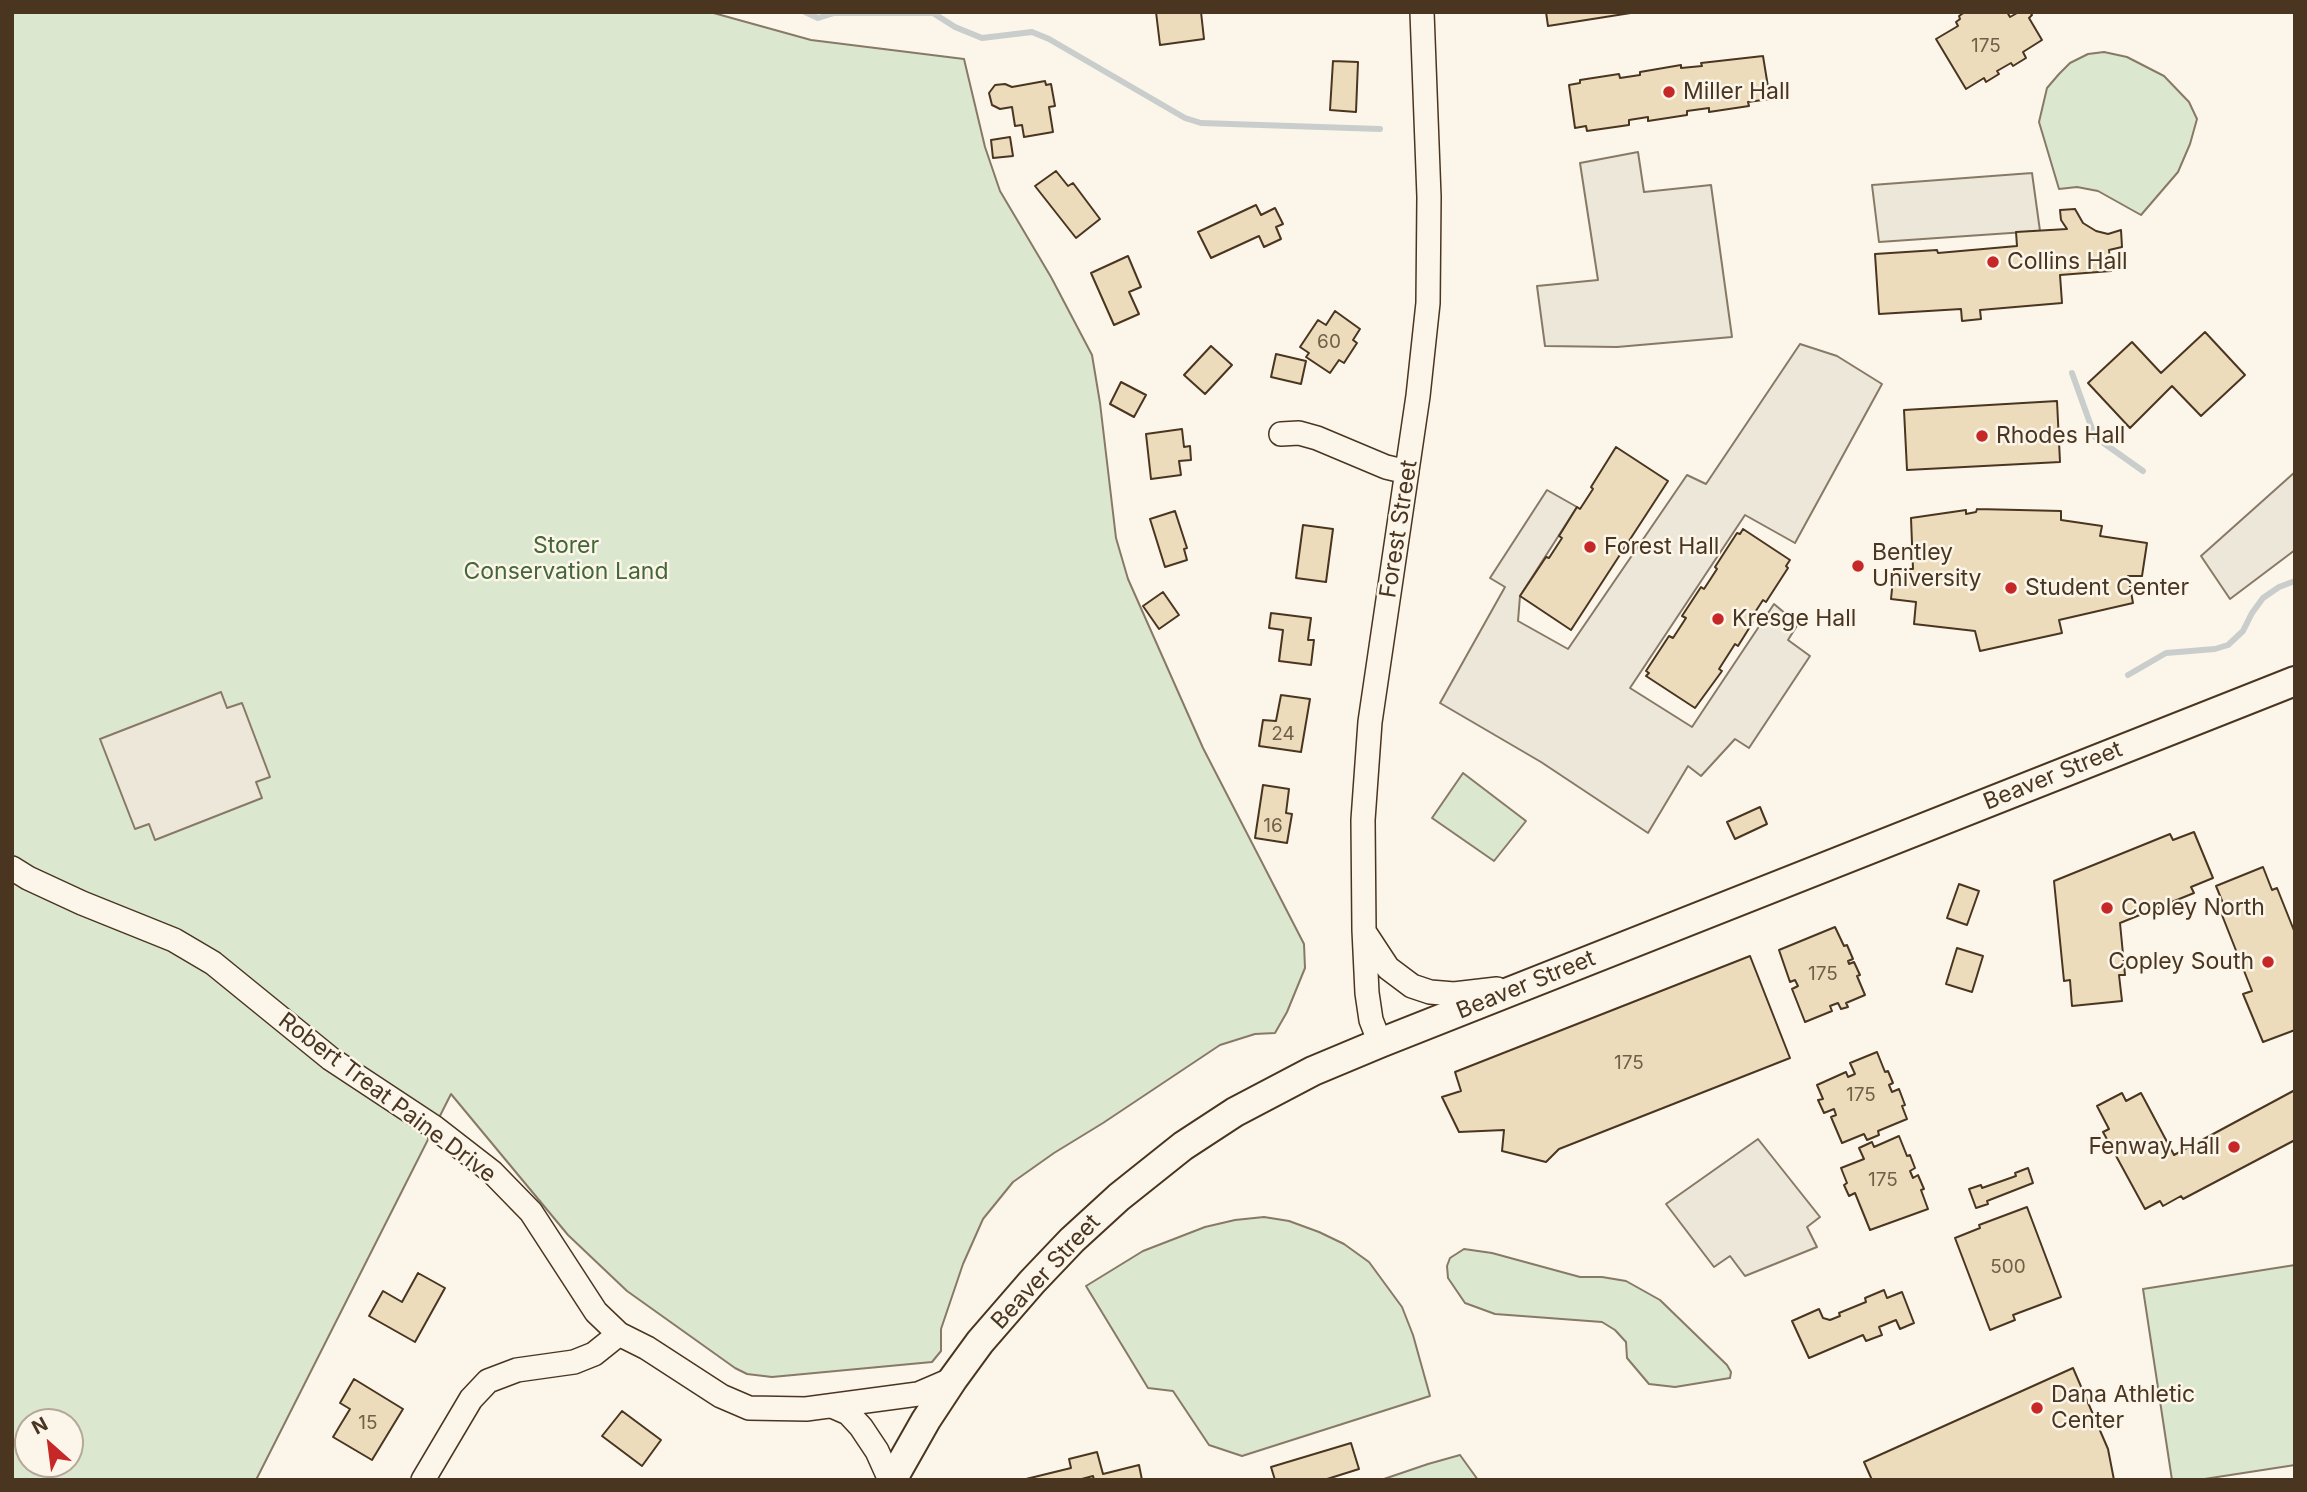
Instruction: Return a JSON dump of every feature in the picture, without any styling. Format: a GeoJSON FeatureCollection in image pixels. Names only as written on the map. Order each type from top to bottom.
{"type":"FeatureCollection","features":[{"type":"Feature","properties":{"kind":"main road","name":"Beaver Street"},"geometry":{"type":"LineString","coordinates":[[891,1480],[953,1379],[995,1324],[1050,1262],[1119,1197],[1164,1160],[1215,1124],[1258,1099],[1380,1043],[2295,681]]}},
{"type":"Feature","properties":{"kind":"street","name":"Forest Street"},"geometry":{"type":"LineString","coordinates":[[1380,1043],[1368,1006],[1363,820],[1370,722],[1423,362],[1429,277],[1422,12]]}},
{"type":"Feature","properties":{"kind":"street"},"geometry":{"type":"LineString","coordinates":[[1281,434],[1308,435],[1386,467],[1407,472]]}},
{"type":"Feature","properties":{"kind":"street","name":"Robert Treat Paine Drive"},"geometry":{"type":"LineString","coordinates":[[12,868],[82,903],[174,940],[213,963],[331,1059],[434,1127],[492,1172],[531,1212],[596,1312],[619,1334],[648,1348],[721,1396],[750,1408],[783,1410],[918,1394],[953,1379]]}},
{"type":"Feature","properties":{"kind":"street"},"geometry":{"type":"LineString","coordinates":[[1364,930],[1374,950],[1388,968],[1412,986],[1430,992],[1454,995],[1471,993],[1551,975]]}},
{"type":"Feature","properties":{"kind":"street"},"geometry":{"type":"LineString","coordinates":[[423,1480],[471,1399],[488,1381],[517,1370],[574,1362],[594,1354],[619,1334]]}},
{"type":"Feature","properties":{"kind":"street"},"geometry":{"type":"LineString","coordinates":[[832,1406],[848,1413],[861,1427],[877,1451],[891,1480]]}},
{"type":"Feature","properties":{"kind":"green space","name":"Storer Conservation Land"},"geometry":{"type":"Polygon","coordinates":[[[12,12],[710,12],[811,40],[964,59],[985,147],[1000,191],[1051,277],[1092,355],[1116,538],[1128,579],[1203,748],[1304,944],[1305,968],[1287,1012],[1275,1033],[1255,1034],[1220,1045],[1013,1182],[983,1219],[963,1264],[941,1329],[941,1351],[932,1362],[772,1377],[747,1374],[735,1368],[627,1291],[568,1235],[451,1094],[256,1480],[12,1480],[12,12]]]}},
{"type":"Feature","properties":{"kind":"green space"},"geometry":{"type":"Polygon","coordinates":[[[2104,52],[2127,57],[2164,76],[2189,102],[2197,119],[2178,172],[2141,215],[2098,191],[2077,187],[2059,189],[2039,122],[2047,88],[2059,74],[2070,63],[2088,54],[2104,52]]]}},
{"type":"Feature","properties":{"kind":"green space"},"geometry":{"type":"Polygon","coordinates":[[[1463,773],[1526,821],[1494,861],[1432,818],[1463,773]]]}},
{"type":"Feature","properties":{"kind":"green space"},"geometry":{"type":"Polygon","coordinates":[[[1264,1217],[1289,1221],[1319,1232],[1344,1244],[1369,1262],[1402,1307],[1430,1396],[1242,1456],[1209,1445],[1173,1391],[1148,1388],[1086,1286],[1143,1251],[1205,1227],[1264,1217]]]}},
{"type":"Feature","properties":{"kind":"green space"},"geometry":{"type":"Polygon","coordinates":[[[1464,1249],[1492,1253],[1580,1277],[1626,1281],[1660,1300],[1727,1365],[1731,1372],[1730,1378],[1675,1387],[1649,1384],[1627,1358],[1626,1342],[1615,1330],[1602,1322],[1495,1314],[1465,1303],[1448,1278],[1447,1266],[1450,1258],[1464,1249]]]}},
{"type":"Feature","properties":{"kind":"green space"},"geometry":{"type":"Polygon","coordinates":[[[2295,1265],[2295,1465],[2198,1480],[2172,1480],[2143,1289],[2295,1265]]]}},
{"type":"Feature","properties":{"kind":"green space"},"geometry":{"type":"Polygon","coordinates":[[[1460,1455],[1478,1480],[1381,1480],[1428,1464],[1460,1455]]]}},
{"type":"Feature","properties":{"kind":"shaded area"},"geometry":{"type":"Polygon","coordinates":[[[1638,152],[1644,192],[1711,185],[1732,337],[1617,347],[1545,346],[1537,286],[1598,280],[1580,163],[1638,152]]]}},
{"type":"Feature","properties":{"kind":"shaded area"},"geometry":{"type":"Polygon","coordinates":[[[2032,173],[2040,231],[1879,242],[1872,185],[2032,173]]]}},
{"type":"Feature","properties":{"kind":"shaded area"},"geometry":{"type":"Polygon","coordinates":[[[1800,344],[1837,356],[1882,384],[1795,543],[1745,515],[1630,688],[1692,727],[1774,604],[1798,624],[1788,640],[1810,656],[1749,748],[1735,739],[1701,776],[1688,766],[1648,833],[1541,762],[1440,703],[1505,587],[1490,578],[1547,490],[1577,507],[1520,596],[1518,621],[1568,649],[1687,475],[1706,484],[1800,344]]]}},
{"type":"Feature","properties":{"kind":"shaded area"},"geometry":{"type":"Polygon","coordinates":[[[2295,472],[2295,550],[2230,599],[2201,556],[2295,472]]]}},
{"type":"Feature","properties":{"kind":"shaded area"},"geometry":{"type":"Polygon","coordinates":[[[221,692],[227,708],[242,703],[270,777],[256,782],[262,798],[155,840],[149,824],[135,829],[100,739],[221,692]]]}},
{"type":"Feature","properties":{"kind":"shaded area"},"geometry":{"type":"Polygon","coordinates":[[[1758,1139],[1820,1217],[1807,1227],[1817,1247],[1745,1276],[1730,1256],[1714,1267],[1666,1204],[1758,1139]]]}},
{"type":"Feature","properties":{"kind":"building"},"geometry":{"type":"Polygon","coordinates":[[[1156,12],[1201,12],[1204,39],[1160,45],[1156,12]]]}},
{"type":"Feature","properties":{"kind":"building"},"geometry":{"type":"Polygon","coordinates":[[[1546,12],[1637,12],[1548,26],[1546,12]]]}},
{"type":"Feature","properties":{"kind":"building"},"geometry":{"type":"Polygon","coordinates":[[[1965,12],[2007,12],[2010,17],[2019,12],[2030,12],[2032,15],[2029,18],[2042,40],[2023,52],[2026,58],[1997,71],[1999,74],[1986,82],[1984,78],[1966,89],[1936,39],[1958,26],[1956,22],[1960,19],[1959,16],[1965,12]]]}},
{"type":"Feature","properties":{"kind":"building","name":"Miller Hall"},"geometry":{"type":"Polygon","coordinates":[[[1763,56],[1770,99],[1748,102],[1749,106],[1709,112],[1709,108],[1687,111],[1687,115],[1648,121],[1648,117],[1629,120],[1629,125],[1587,131],[1586,126],[1575,128],[1569,85],[1580,83],[1580,80],[1619,74],[1620,78],[1681,65],[1681,68],[1702,66],[1701,63],[1763,56]]]}},
{"type":"Feature","properties":{"kind":"building"},"geometry":{"type":"Polygon","coordinates":[[[1333,61],[1358,62],[1356,112],[1330,110],[1333,61]]]}},
{"type":"Feature","properties":{"kind":"building"},"geometry":{"type":"Polygon","coordinates":[[[1045,81],[1046,85],[1051,84],[1055,106],[1049,107],[1053,132],[1024,137],[1022,125],[1015,126],[1012,107],[1000,109],[992,105],[989,93],[995,85],[1005,84],[1012,87],[1045,81]]]}},
{"type":"Feature","properties":{"kind":"building"},"geometry":{"type":"Polygon","coordinates":[[[1010,137],[1013,156],[993,158],[991,140],[1010,137]]]}},
{"type":"Feature","properties":{"kind":"building"},"geometry":{"type":"Polygon","coordinates":[[[1056,171],[1068,186],[1073,183],[1100,219],[1076,238],[1035,186],[1056,171]]]}},
{"type":"Feature","properties":{"kind":"building"},"geometry":{"type":"Polygon","coordinates":[[[1256,205],[1261,215],[1275,208],[1283,224],[1276,227],[1281,239],[1264,247],[1259,236],[1211,258],[1198,232],[1256,205]]]}},
{"type":"Feature","properties":{"kind":"building","name":"Collins Hall"},"geometry":{"type":"Polygon","coordinates":[[[2075,209],[2083,223],[2096,231],[2108,234],[2121,230],[2122,247],[2109,250],[2111,271],[2060,275],[2062,303],[1980,310],[1981,319],[1962,321],[1961,309],[1879,314],[1875,254],[1937,250],[1938,253],[2017,246],[2016,232],[2067,229],[2061,220],[2060,210],[2075,209]]]}},
{"type":"Feature","properties":{"kind":"building"},"geometry":{"type":"Polygon","coordinates":[[[1128,256],[1141,287],[1129,292],[1139,314],[1114,325],[1091,273],[1128,256]]]}},
{"type":"Feature","properties":{"kind":"building"},"geometry":{"type":"Polygon","coordinates":[[[1335,311],[1360,329],[1353,340],[1357,343],[1344,363],[1339,360],[1330,373],[1306,357],[1309,353],[1300,347],[1318,320],[1326,325],[1335,311]]]}},
{"type":"Feature","properties":{"kind":"building"},"geometry":{"type":"Polygon","coordinates":[[[2205,332],[2245,375],[2201,416],[2172,386],[2130,428],[2088,383],[2132,342],[2161,373],[2205,332]]]}},
{"type":"Feature","properties":{"kind":"building"},"geometry":{"type":"Polygon","coordinates":[[[1211,346],[1232,365],[1205,394],[1184,375],[1211,346]]]}},
{"type":"Feature","properties":{"kind":"building"},"geometry":{"type":"Polygon","coordinates":[[[1276,354],[1306,361],[1301,384],[1271,377],[1276,354]]]}},
{"type":"Feature","properties":{"kind":"building"},"geometry":{"type":"Polygon","coordinates":[[[1121,382],[1146,395],[1134,417],[1110,404],[1121,382]]]}},
{"type":"Feature","properties":{"kind":"building","name":"Rhodes Hall"},"geometry":{"type":"Polygon","coordinates":[[[2057,401],[2060,462],[1907,470],[1904,410],[2057,401]]]}},
{"type":"Feature","properties":{"kind":"building"},"geometry":{"type":"Polygon","coordinates":[[[1182,429],[1184,447],[1190,446],[1191,460],[1179,461],[1181,475],[1151,479],[1146,434],[1182,429]]]}},
{"type":"Feature","properties":{"kind":"building","name":"Forest Hall"},"geometry":{"type":"Polygon","coordinates":[[[1616,447],[1668,481],[1571,630],[1520,596],[1562,538],[1559,536],[1577,507],[1580,509],[1593,489],[1591,487],[1616,447]]]}},
{"type":"Feature","properties":{"kind":"building","name":"Student Center"},"geometry":{"type":"Polygon","coordinates":[[[1977,509],[2061,511],[2061,520],[2102,526],[2100,536],[2147,543],[2142,576],[2128,576],[2133,603],[2059,620],[2062,633],[1980,651],[1975,631],[1914,624],[1916,602],[1891,599],[1894,569],[1913,569],[1911,518],[1966,510],[1966,514],[1976,512],[1977,509]]]}},
{"type":"Feature","properties":{"kind":"building"},"geometry":{"type":"Polygon","coordinates":[[[1175,511],[1187,548],[1184,549],[1187,560],[1165,567],[1150,519],[1175,511]]]}},
{"type":"Feature","properties":{"kind":"building"},"geometry":{"type":"Polygon","coordinates":[[[1303,525],[1333,529],[1326,582],[1296,578],[1303,525]]]}},
{"type":"Feature","properties":{"kind":"building","name":"Kresge Hall"},"geometry":{"type":"Polygon","coordinates":[[[1743,529],[1790,560],[1786,566],[1788,568],[1766,602],[1763,600],[1738,646],[1735,644],[1719,669],[1722,671],[1695,708],[1646,676],[1649,673],[1646,671],[1669,636],[1673,638],[1686,618],[1682,616],[1701,587],[1704,589],[1737,533],[1740,534],[1743,529]]]}},
{"type":"Feature","properties":{"kind":"building"},"geometry":{"type":"Polygon","coordinates":[[[1163,592],[1179,615],[1159,629],[1143,606],[1163,592]]]}},
{"type":"Feature","properties":{"kind":"building"},"geometry":{"type":"Polygon","coordinates":[[[1271,613],[1311,618],[1308,640],[1314,640],[1311,665],[1279,661],[1283,630],[1269,628],[1271,613]]]}},
{"type":"Feature","properties":{"kind":"building"},"geometry":{"type":"Polygon","coordinates":[[[1281,695],[1310,699],[1301,752],[1259,746],[1263,720],[1276,721],[1281,695]]]}},
{"type":"Feature","properties":{"kind":"building"},"geometry":{"type":"Polygon","coordinates":[[[1263,785],[1289,789],[1286,813],[1292,814],[1287,843],[1255,838],[1263,785]]]}},
{"type":"Feature","properties":{"kind":"building"},"geometry":{"type":"Polygon","coordinates":[[[1760,807],[1767,824],[1735,839],[1727,822],[1760,807]]]}},
{"type":"Feature","properties":{"kind":"building","name":"Copley North"},"geometry":{"type":"Polygon","coordinates":[[[2194,832],[2213,878],[2191,887],[2194,893],[2120,923],[2125,975],[2119,975],[2122,1001],[2072,1006],[2070,980],[2064,981],[2054,881],[2170,834],[2173,840],[2194,832]]]}},
{"type":"Feature","properties":{"kind":"building","name":"Copley South"},"geometry":{"type":"Polygon","coordinates":[[[2263,867],[2272,890],[2277,888],[2295,933],[2295,1030],[2263,1042],[2243,994],[2252,991],[2220,910],[2225,908],[2216,886],[2263,867]]]}},
{"type":"Feature","properties":{"kind":"building"},"geometry":{"type":"Polygon","coordinates":[[[1959,884],[1979,891],[1967,925],[1947,918],[1959,884]]]}},
{"type":"Feature","properties":{"kind":"building"},"geometry":{"type":"Polygon","coordinates":[[[1835,927],[1844,946],[1847,945],[1853,959],[1848,961],[1849,964],[1854,962],[1865,995],[1846,1003],[1848,1007],[1841,1009],[1838,1003],[1830,1006],[1832,1011],[1805,1022],[1792,989],[1798,986],[1795,980],[1790,982],[1779,950],[1835,927]]]}},
{"type":"Feature","properties":{"kind":"building"},"geometry":{"type":"Polygon","coordinates":[[[1957,948],[1983,956],[1972,992],[1946,984],[1957,948]]]}},
{"type":"Feature","properties":{"kind":"building"},"geometry":{"type":"Polygon","coordinates":[[[1750,956],[1790,1058],[1559,1149],[1546,1162],[1502,1151],[1504,1130],[1459,1132],[1442,1097],[1461,1091],[1455,1072],[1750,956]]]}},
{"type":"Feature","properties":{"kind":"building"},"geometry":{"type":"Polygon","coordinates":[[[1877,1052],[1893,1083],[1889,1085],[1892,1092],[1899,1089],[1907,1119],[1878,1131],[1879,1135],[1867,1140],[1864,1134],[1842,1143],[1831,1117],[1836,1115],[1834,1109],[1824,1113],[1818,1100],[1823,1099],[1817,1085],[1846,1072],[1848,1077],[1855,1074],[1850,1063],[1877,1052]]]}},
{"type":"Feature","properties":{"kind":"building","name":"Fenway Hall"},"geometry":{"type":"Polygon","coordinates":[[[2295,1090],[2295,1140],[2183,1199],[2181,1196],[2163,1206],[2160,1201],[2145,1209],[2103,1132],[2109,1129],[2097,1106],[2122,1093],[2126,1101],[2141,1093],[2174,1155],[2295,1090]]]}},
{"type":"Feature","properties":{"kind":"building"},"geometry":{"type":"Polygon","coordinates":[[[1899,1136],[1915,1168],[1910,1171],[1913,1178],[1918,1175],[1924,1189],[1921,1190],[1928,1209],[1870,1230],[1855,1193],[1849,1196],[1841,1168],[1864,1159],[1859,1148],[1872,1142],[1874,1147],[1899,1136]]]}},
{"type":"Feature","properties":{"kind":"building"},"geometry":{"type":"Polygon","coordinates":[[[2028,1168],[2033,1183],[1976,1208],[1969,1189],[1981,1185],[1982,1188],[2016,1176],[2015,1173],[2028,1168]]]}},
{"type":"Feature","properties":{"kind":"building"},"geometry":{"type":"Polygon","coordinates":[[[2027,1207],[2061,1297],[2013,1315],[2015,1320],[1990,1330],[1955,1238],[1980,1228],[1979,1225],[2027,1207]]]}},
{"type":"Feature","properties":{"kind":"building"},"geometry":{"type":"Polygon","coordinates":[[[418,1273],[445,1288],[415,1342],[369,1316],[383,1291],[402,1302],[418,1273]]]}},
{"type":"Feature","properties":{"kind":"building"},"geometry":{"type":"Polygon","coordinates":[[[1884,1290],[1887,1298],[1902,1292],[1914,1323],[1900,1329],[1896,1320],[1879,1327],[1882,1335],[1866,1341],[1863,1335],[1809,1358],[1792,1321],[1819,1309],[1823,1318],[1830,1320],[1840,1316],[1839,1313],[1866,1302],[1865,1298],[1884,1290]]]}},
{"type":"Feature","properties":{"kind":"building","name":"Dana Athletic Center"},"geometry":{"type":"Polygon","coordinates":[[[2073,1368],[2108,1449],[2114,1480],[1872,1480],[1864,1462],[2073,1368]]]}},
{"type":"Feature","properties":{"kind":"building"},"geometry":{"type":"Polygon","coordinates":[[[354,1379],[403,1409],[372,1460],[333,1437],[350,1409],[340,1403],[354,1379]]]}},
{"type":"Feature","properties":{"kind":"building"},"geometry":{"type":"Polygon","coordinates":[[[622,1411],[661,1440],[642,1466],[602,1436],[622,1411]]]}},
{"type":"Feature","properties":{"kind":"building"},"geometry":{"type":"Polygon","coordinates":[[[1351,1443],[1359,1469],[1324,1480],[1275,1480],[1271,1467],[1351,1443]]]}},
{"type":"Feature","properties":{"kind":"building"},"geometry":{"type":"Polygon","coordinates":[[[1097,1452],[1103,1474],[1139,1465],[1142,1480],[1094,1480],[1093,1476],[1078,1480],[1022,1480],[1071,1468],[1069,1459],[1097,1452]]]}},
{"type":"Feature","properties":{"kind":"waterway"},"geometry":{"type":"LineString","coordinates":[[805,12],[818,18],[834,13],[933,13],[955,27],[982,38],[1032,32],[1049,39],[1185,118],[1201,123],[1380,129]]}},
{"type":"Feature","properties":{"kind":"waterway"},"geometry":{"type":"LineString","coordinates":[[2072,373],[2095,437],[2143,471]]}},
{"type":"Feature","properties":{"kind":"waterway"},"geometry":{"type":"LineString","coordinates":[[2128,675],[2166,653],[2215,649],[2228,645],[2243,631],[2263,598],[2279,587],[2295,581]]}},
{"type":"Feature","properties":{"kind":"place","name":"Miller Hall"},"geometry":{"type":"Point","coordinates":[1669,92]}},
{"type":"Feature","properties":{"kind":"place","name":"Collins Hall"},"geometry":{"type":"Point","coordinates":[1993,262]}},
{"type":"Feature","properties":{"kind":"place","name":"Rhodes Hall"},"geometry":{"type":"Point","coordinates":[1982,436]}},
{"type":"Feature","properties":{"kind":"place","name":"Forest Hall"},"geometry":{"type":"Point","coordinates":[1590,547]}},
{"type":"Feature","properties":{"kind":"place","name":"Bentley University"},"geometry":{"type":"Point","coordinates":[1858,566]}},
{"type":"Feature","properties":{"kind":"place","name":"Student Center"},"geometry":{"type":"Point","coordinates":[2011,588]}},
{"type":"Feature","properties":{"kind":"place","name":"Kresge Hall"},"geometry":{"type":"Point","coordinates":[1718,619]}},
{"type":"Feature","properties":{"kind":"place","name":"Copley North"},"geometry":{"type":"Point","coordinates":[2107,908]}},
{"type":"Feature","properties":{"kind":"place","name":"Copley South"},"geometry":{"type":"Point","coordinates":[2268,962]}},
{"type":"Feature","properties":{"kind":"place","name":"Fenway Hall"},"geometry":{"type":"Point","coordinates":[2234,1147]}},
{"type":"Feature","properties":{"kind":"place","name":"Dana Athletic Center"},"geometry":{"type":"Point","coordinates":[2037,1408]}}]}
